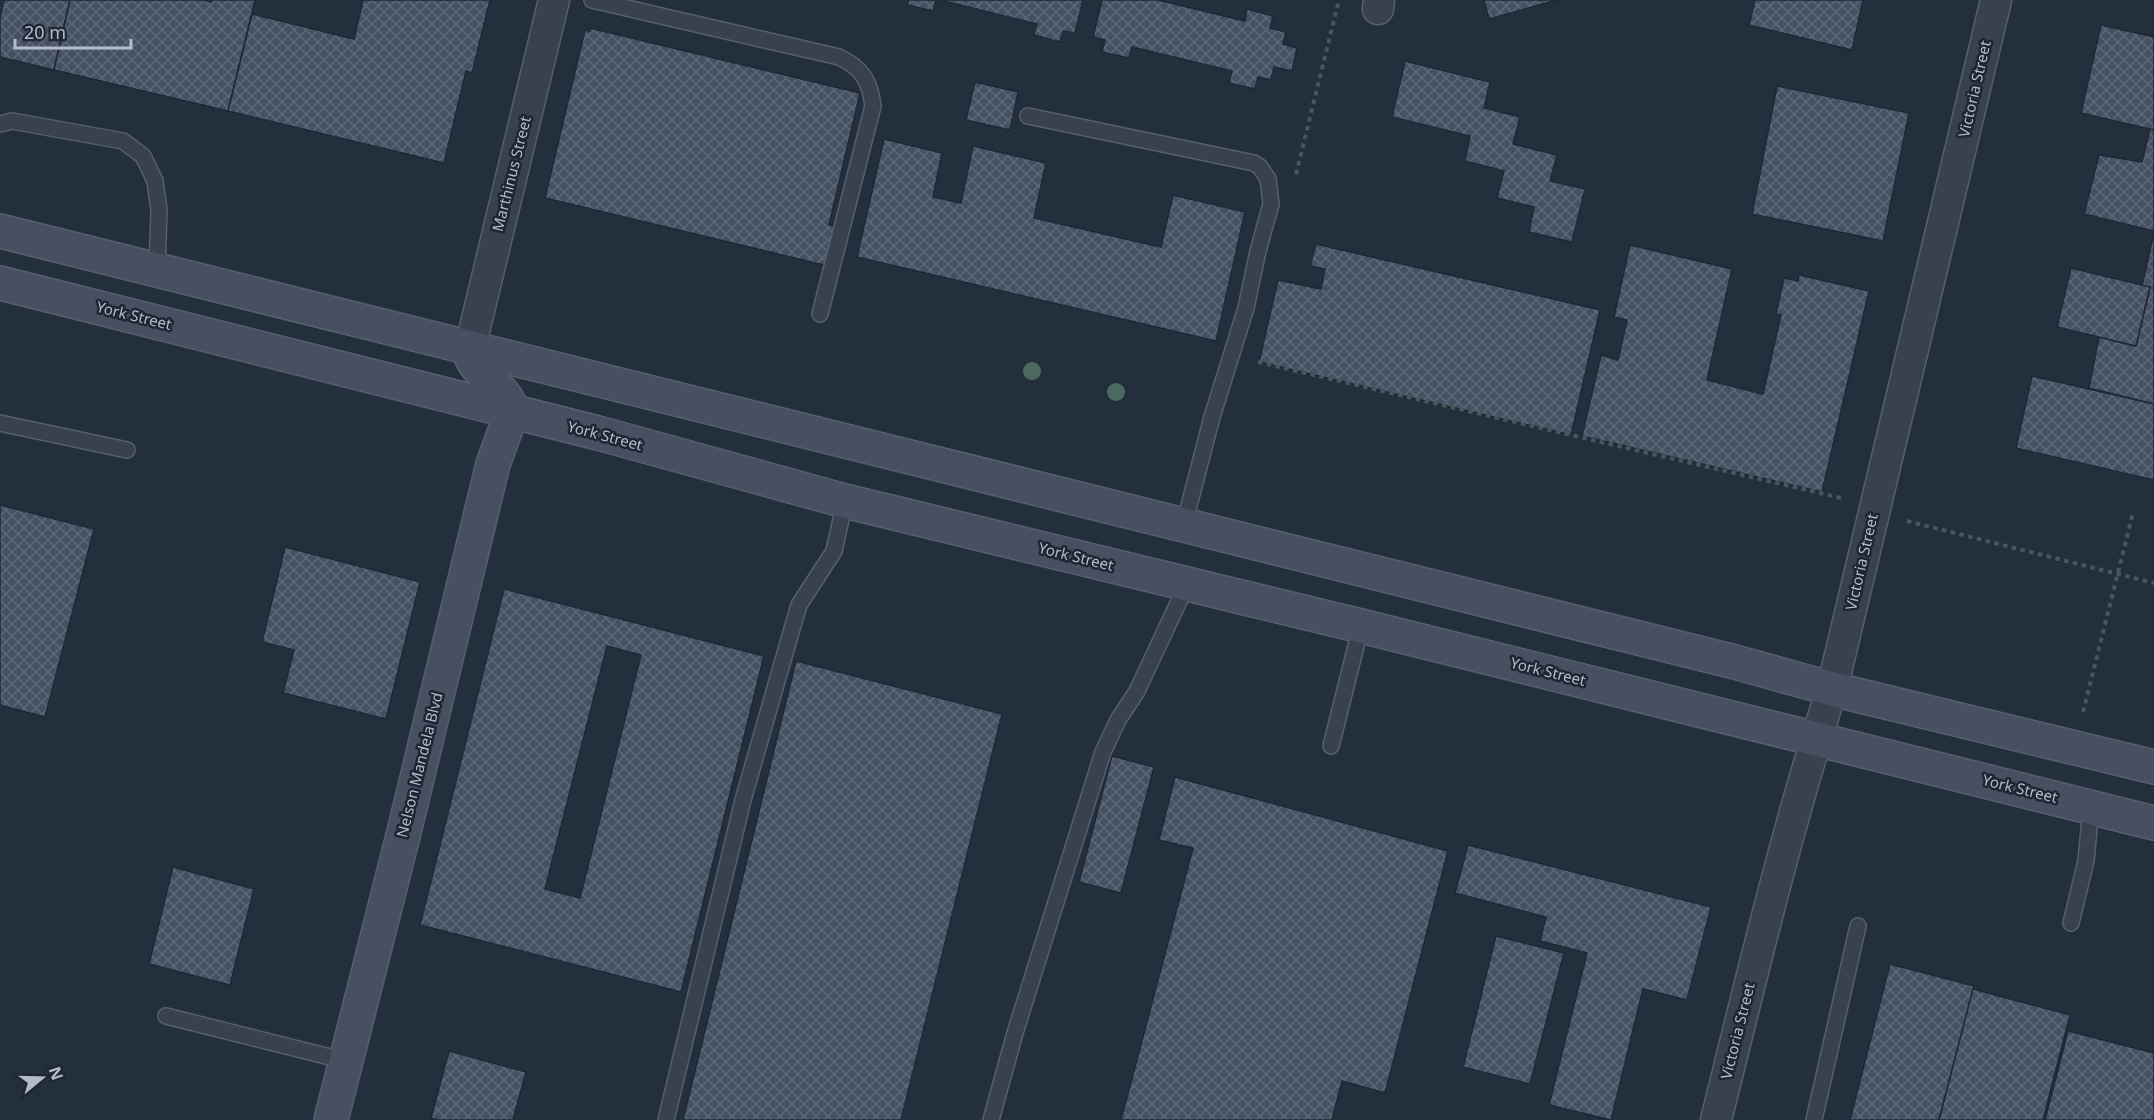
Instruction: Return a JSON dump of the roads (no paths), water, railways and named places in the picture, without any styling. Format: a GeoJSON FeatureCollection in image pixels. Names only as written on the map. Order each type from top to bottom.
{"type":"FeatureCollection","features":[{"type":"Feature","properties":{"kind":"main road"},"geometry":{"type":"LineString","coordinates":[[0,231],[1735,662],[1832,689],[2154,767]]}},
{"type":"Feature","properties":{"kind":"main road","name":"York Street"},"geometry":{"type":"LineString","coordinates":[[0,283],[512,412],[845,501],[2154,823]]}},
{"type":"Feature","properties":{"kind":"main road"},"geometry":{"type":"LineString","coordinates":[[470,348],[469,354],[476,365],[508,399],[512,412]]}},
{"type":"Feature","properties":{"kind":"main road","name":"Nelson Mandela Blvd"},"geometry":{"type":"LineString","coordinates":[[331,1120],[405,828],[493,464],[512,412]]}},
{"type":"Feature","properties":{"kind":"street","name":"Marthinus Street"},"geometry":{"type":"LineString","coordinates":[[470,348],[554,0]]}},
{"type":"Feature","properties":{"kind":"street","name":"Victoria Street"},"geometry":{"type":"LineString","coordinates":[[1716,1120],[1778,873],[1832,689],[1996,0]]}},
{"type":"Feature","properties":{"kind":"lane"},"geometry":{"type":"LineString","coordinates":[[592,0],[839,57],[854,64],[863,74],[872,93],[873,106],[820,314]]}},
{"type":"Feature","properties":{"kind":"lane"},"geometry":{"type":"LineString","coordinates":[[1028,116],[1254,163],[1260,167],[1268,179],[1271,204],[1246,308],[1212,417],[1184,525]]}},
{"type":"Feature","properties":{"kind":"lane"},"geometry":{"type":"LineString","coordinates":[[0,124],[12,121],[123,141],[143,156],[155,181],[159,210],[157,270]]}},
{"type":"Feature","properties":{"kind":"lane"},"geometry":{"type":"LineString","coordinates":[[0,423],[127,450]]}},
{"type":"Feature","properties":{"kind":"lane"},"geometry":{"type":"LineString","coordinates":[[666,1120],[743,800],[799,605],[834,551],[845,501]]}},
{"type":"Feature","properties":{"kind":"lane"},"geometry":{"type":"LineString","coordinates":[[991,1120],[1015,1032],[1103,752],[1118,720],[1137,691],[1187,584]]}},
{"type":"Feature","properties":{"kind":"lane"},"geometry":{"type":"LineString","coordinates":[[1330,747],[1360,626]]}},
{"type":"Feature","properties":{"kind":"lane"},"geometry":{"type":"LineString","coordinates":[[2071,923],[2086,861],[2091,807]]}},
{"type":"Feature","properties":{"kind":"lane"},"geometry":{"type":"LineString","coordinates":[[1814,1120],[1858,926]]}},
{"type":"Feature","properties":{"kind":"lane"},"geometry":{"type":"LineString","coordinates":[[166,1016],[346,1061]]}}]}
